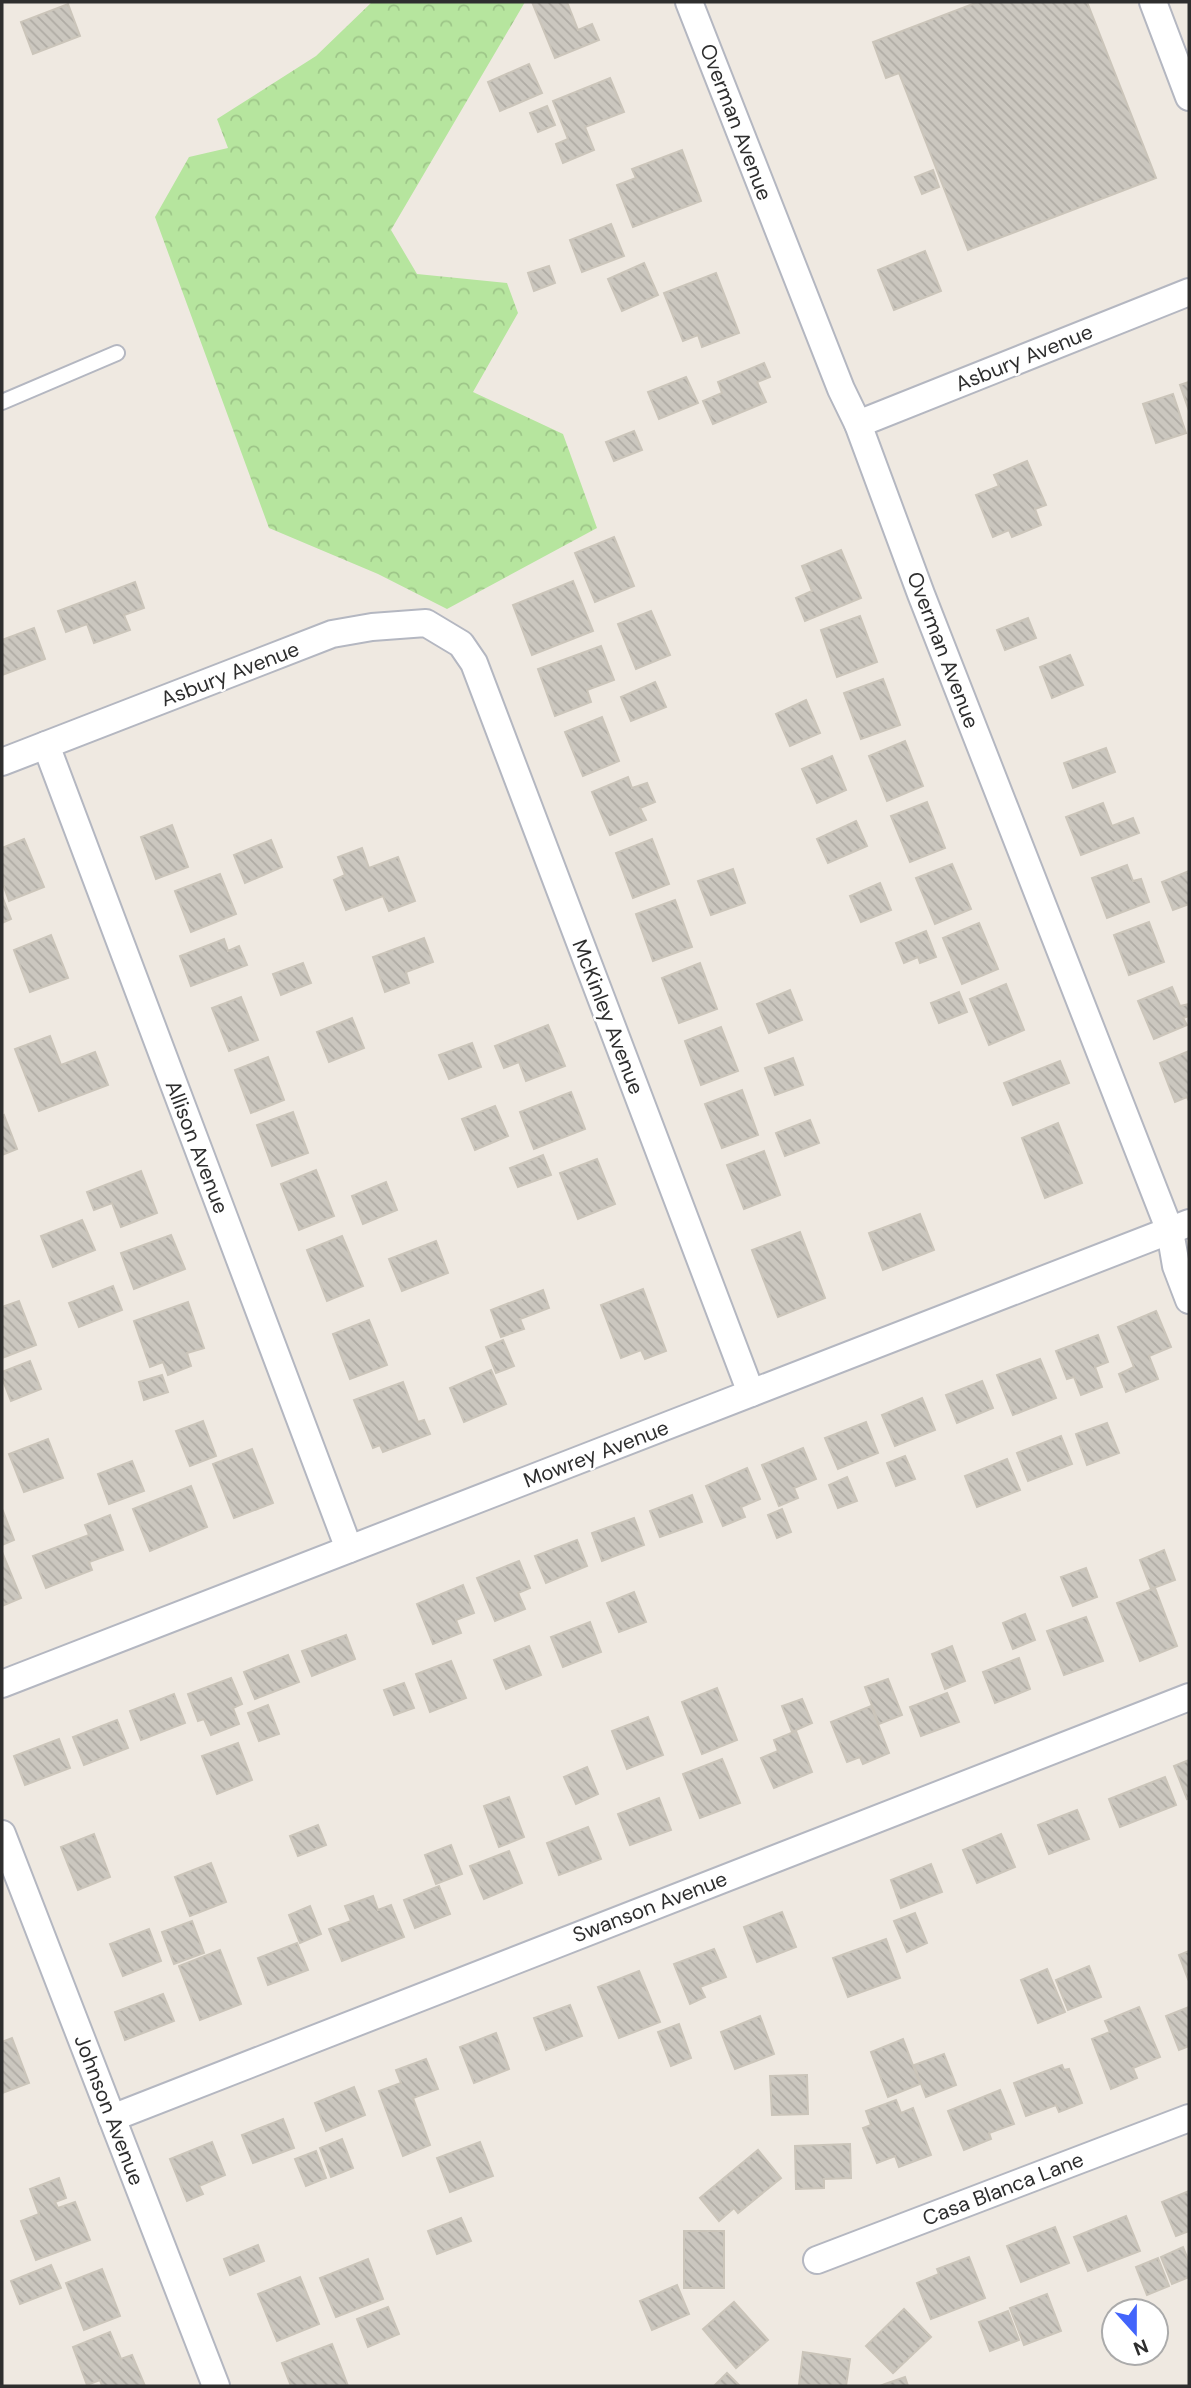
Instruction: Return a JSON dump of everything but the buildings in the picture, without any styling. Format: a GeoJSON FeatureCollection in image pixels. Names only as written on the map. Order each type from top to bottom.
{"type":"FeatureCollection","features":[{"type":"Feature","properties":{"kind":"street","name":"Overman Avenue"},"geometry":{"type":"LineString","coordinates":[[689,2],[841,389],[858,424],[921,594],[1180,1227],[1176,1266],[1189,1300]]}},
{"type":"Feature","properties":{"kind":"street"},"geometry":{"type":"LineString","coordinates":[[1153,2],[1189,97]]}},
{"type":"Feature","properties":{"kind":"street","name":"Asbury Avenue"},"geometry":{"type":"LineString","coordinates":[[858,424],[1189,292]]}},
{"type":"Feature","properties":{"kind":"street","name":"Asbury Avenue"},"geometry":{"type":"LineString","coordinates":[[2,762],[332,634],[372,627],[426,623],[461,644]]}},
{"type":"Feature","properties":{"kind":"street","name":"McKinley Avenue"},"geometry":{"type":"LineString","coordinates":[[461,644],[474,663],[751,1393]]}},
{"type":"Feature","properties":{"kind":"street","name":"Allison Avenue"},"geometry":{"type":"LineString","coordinates":[[46,745],[349,1549]]}},
{"type":"Feature","properties":{"kind":"street","name":"Mowrey Avenue"},"geometry":{"type":"LineString","coordinates":[[2,1684],[1180,1227]]}},
{"type":"Feature","properties":{"kind":"street","name":"Swanson Avenue"},"geometry":{"type":"LineString","coordinates":[[112,2118],[1189,1697]]}},
{"type":"Feature","properties":{"kind":"street","name":"Johnson Avenue"},"geometry":{"type":"LineString","coordinates":[[2,1834],[216,2386]]}},
{"type":"Feature","properties":{"kind":"street","name":"Casa Blanca Lane"},"geometry":{"type":"LineString","coordinates":[[817,2260],[1189,2118]]}},
{"type":"Feature","properties":{"kind":"lane"},"geometry":{"type":"LineString","coordinates":[[2,402],[117,353]]}},
{"type":"Feature","properties":{"kind":"green space"},"geometry":{"type":"Polygon","coordinates":[[[372,2],[525,2],[391,230],[417,274],[507,283],[518,313],[473,392],[563,434],[597,528],[447,609],[378,574],[269,528],[155,217],[189,157],[228,148],[217,119],[316,56],[372,2]]]}}]}
